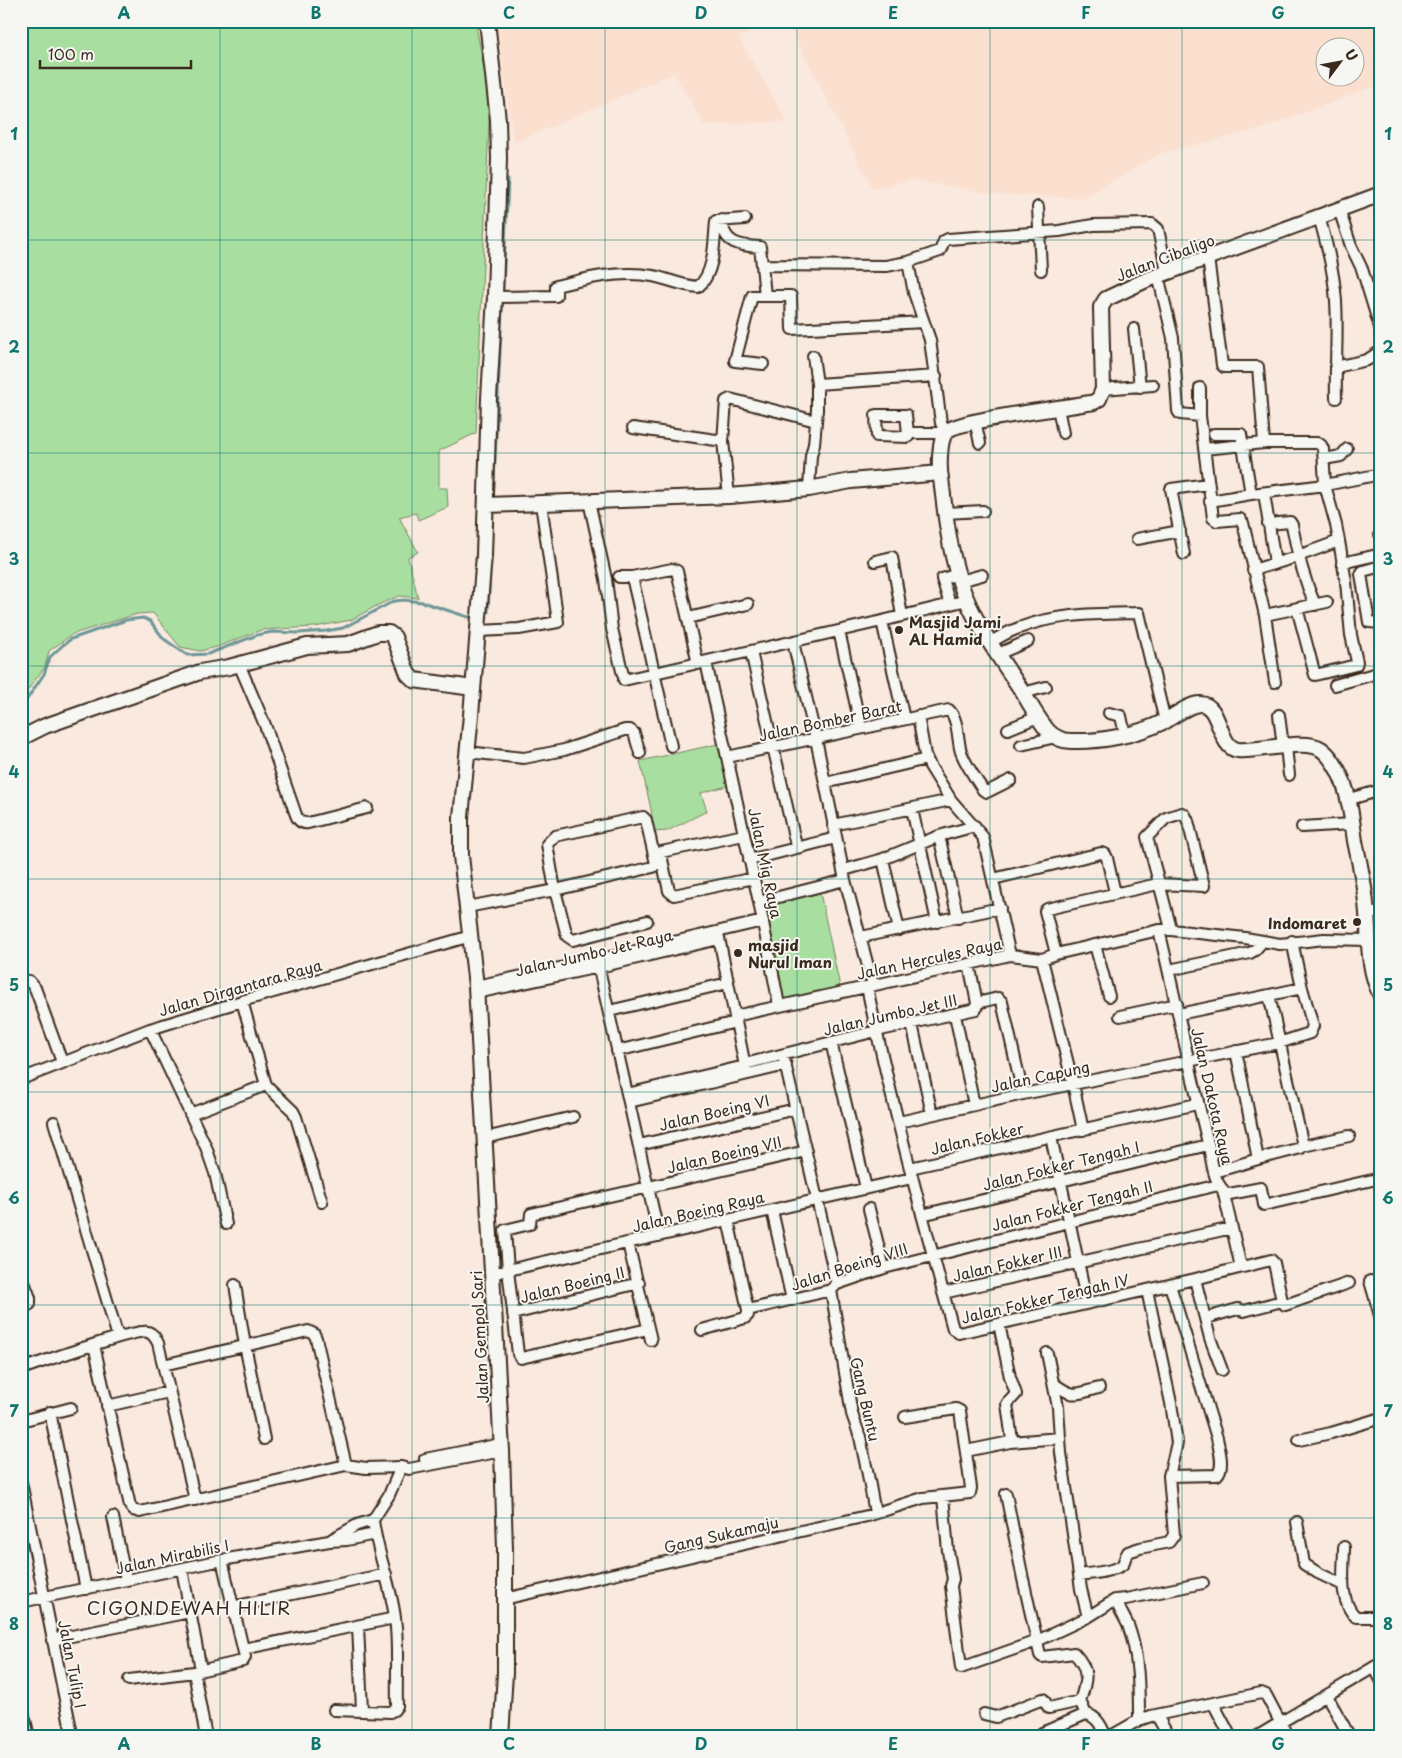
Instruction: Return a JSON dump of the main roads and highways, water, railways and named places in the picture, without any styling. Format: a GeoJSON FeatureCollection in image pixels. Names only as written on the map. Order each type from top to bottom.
{"type":"FeatureCollection","features":[{"type":"Feature","properties":{"kind":"waterway"},"geometry":{"type":"LineString","coordinates":[[493,501],[508,180]]}},
{"type":"Feature","properties":{"kind":"waterway"},"geometry":{"type":"LineString","coordinates":[[482,615],[488,612],[493,508]]}},
{"type":"Feature","properties":{"kind":"waterway"},"geometry":{"type":"LineString","coordinates":[[21,708],[44,674],[50,657],[63,645],[71,639],[126,620],[143,618],[150,621],[164,639],[187,655],[208,654],[257,635],[272,632],[299,633],[343,628],[394,601],[422,602],[468,617],[476,616]]}},
{"type":"Feature","properties":{"kind":"place","name":"Masjid Jami AL Hamid"},"geometry":{"type":"Point","coordinates":[899,630]}},
{"type":"Feature","properties":{"kind":"place","name":"Indomaret"},"geometry":{"type":"Point","coordinates":[1357,922]}},
{"type":"Feature","properties":{"kind":"place","name":"masjid Nurul Iman"},"geometry":{"type":"Point","coordinates":[738,953]}},
{"type":"Feature","properties":{"kind":"district","name":"CIGONDEWAH HILIR"},"geometry":{"type":"Point","coordinates":[189,1607]}}]}
